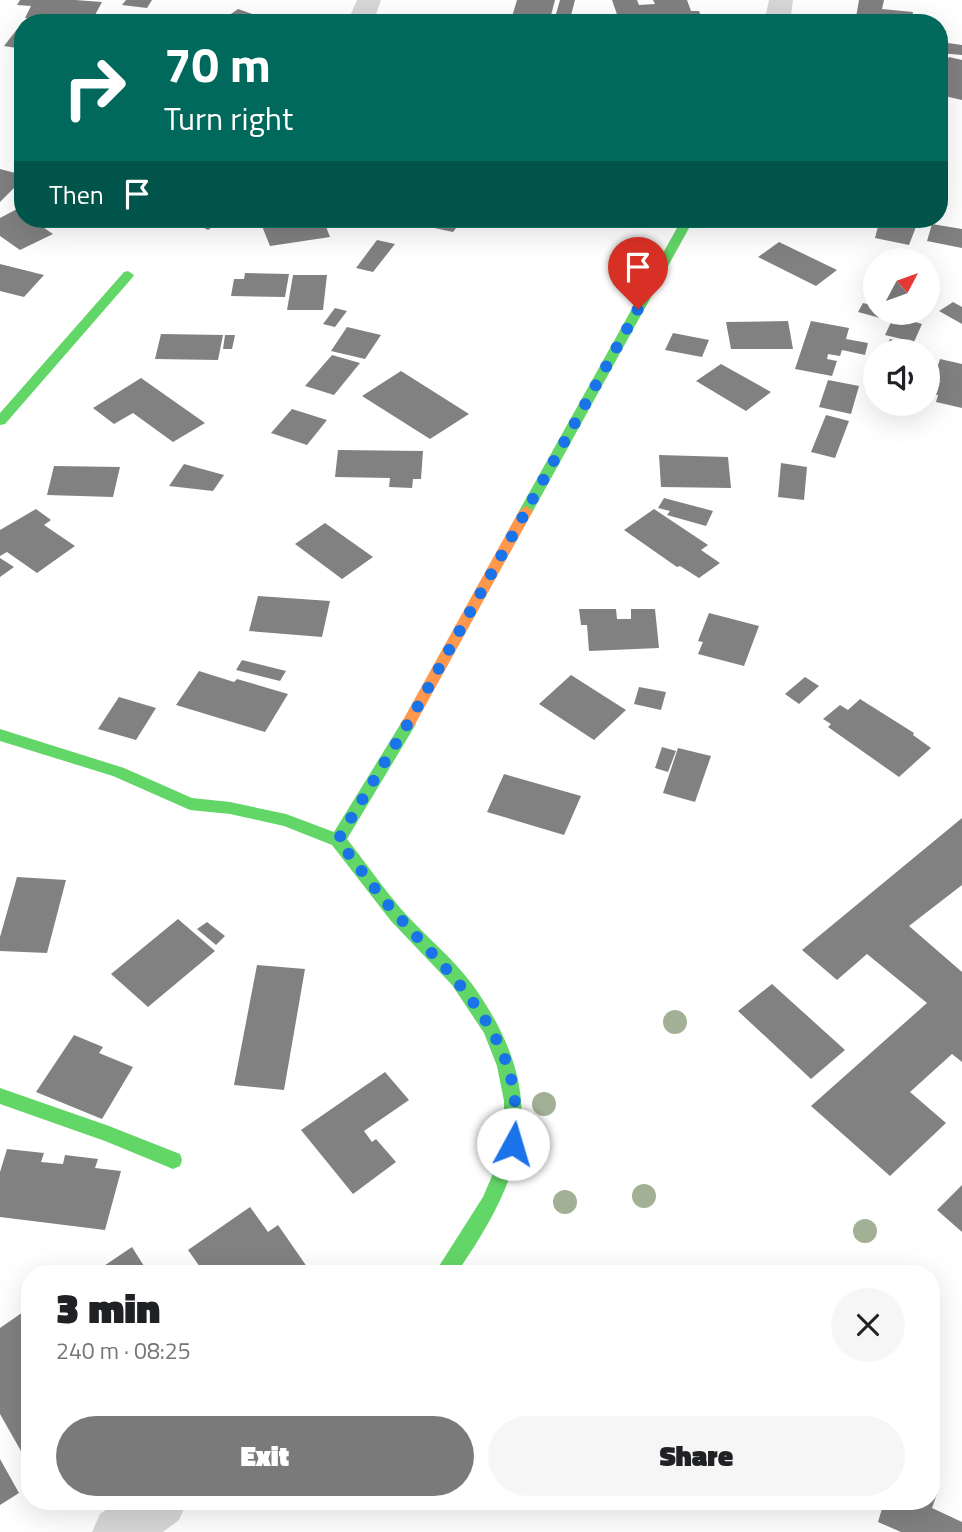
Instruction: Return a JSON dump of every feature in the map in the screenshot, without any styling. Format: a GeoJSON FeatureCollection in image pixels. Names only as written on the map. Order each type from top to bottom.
{"type":"FeatureCollection","features":[{"type":"Feature","properties":{"kind":"street"},"geometry":{"type":"LineString","coordinates":[[338,840],[419,704],[683,228]]}},
{"type":"Feature","properties":{"kind":"street"},"geometry":{"type":"LineString","coordinates":[[0,421],[128,275]]}},
{"type":"Feature","properties":{"kind":"street"},"geometry":{"type":"LineString","coordinates":[[0,735],[118,772],[190,804],[230,808],[286,820],[338,840],[395,913],[467,991],[510,1066],[517,1117],[508,1172],[477,1234],[451,1265]]}},
{"type":"Feature","properties":{"kind":"street"},"geometry":{"type":"LineString","coordinates":[[0,1096],[109,1134],[173,1160]]}},
{"type":"Feature","properties":{"kind":"street"},"geometry":{"type":"LineString","coordinates":[[118,1532],[150,1510]]}},
{"type":"Feature","properties":{"kind":"building"},"geometry":{"type":"Polygon","coordinates":[[[20,0],[102,2],[96,14],[27,14],[31,6],[17,5],[20,0]]]}},
{"type":"Feature","properties":{"kind":"building"},"geometry":{"type":"Polygon","coordinates":[[[126,0],[152,0],[147,8],[122,5],[126,0]]]}},
{"type":"Feature","properties":{"kind":"building"},"geometry":{"type":"Polygon","coordinates":[[[517,0],[555,0],[551,14],[513,14],[517,0]]]}},
{"type":"Feature","properties":{"kind":"building"},"geometry":{"type":"Polygon","coordinates":[[[560,0],[575,0],[571,14],[556,14],[560,0]]]}},
{"type":"Feature","properties":{"kind":"building"},"geometry":{"type":"Polygon","coordinates":[[[612,0],[637,0],[639,5],[655,4],[653,0],[687,0],[691,11],[699,11],[700,14],[617,14],[612,0]]]}},
{"type":"Feature","properties":{"kind":"building"},"geometry":{"type":"Polygon","coordinates":[[[859,0],[884,0],[882,9],[913,12],[913,14],[857,14],[859,0]]]}},
{"type":"Feature","properties":{"kind":"building"},"geometry":{"type":"Polygon","coordinates":[[[238,9],[252,14],[231,14],[238,9]]]}},
{"type":"Feature","properties":{"kind":"building"},"geometry":{"type":"Polygon","coordinates":[[[14,33],[14,48],[4,46],[14,33]]]}},
{"type":"Feature","properties":{"kind":"building"},"geometry":{"type":"Polygon","coordinates":[[[948,43],[962,45],[962,55],[948,54],[948,43]]]}},
{"type":"Feature","properties":{"kind":"building"},"geometry":{"type":"Polygon","coordinates":[[[948,59],[962,60],[962,100],[948,97],[948,59]]]}},
{"type":"Feature","properties":{"kind":"building"},"geometry":{"type":"Polygon","coordinates":[[[0,169],[14,173],[14,188],[0,202],[0,169]]]}},
{"type":"Feature","properties":{"kind":"building"},"geometry":{"type":"Polygon","coordinates":[[[14,211],[14,228],[44,228],[53,234],[20,250],[0,236],[0,218],[14,211]]]}},
{"type":"Feature","properties":{"kind":"building"},"geometry":{"type":"Polygon","coordinates":[[[263,228],[326,228],[330,237],[270,246],[263,228]]]}},
{"type":"Feature","properties":{"kind":"building"},"geometry":{"type":"Polygon","coordinates":[[[434,228],[456,228],[453,232],[434,228]]]}},
{"type":"Feature","properties":{"kind":"building"},"geometry":{"type":"Polygon","coordinates":[[[878,228],[916,228],[909,245],[875,238],[878,228]]]}},
{"type":"Feature","properties":{"kind":"building"},"geometry":{"type":"Polygon","coordinates":[[[931,228],[962,229],[962,248],[927,241],[931,228]]]}},
{"type":"Feature","properties":{"kind":"building"},"geometry":{"type":"Polygon","coordinates":[[[377,240],[395,244],[373,272],[356,268],[377,240]]]}},
{"type":"Feature","properties":{"kind":"building"},"geometry":{"type":"Polygon","coordinates":[[[779,242],[837,270],[816,286],[758,257],[779,242]]]}},
{"type":"Feature","properties":{"kind":"building"},"geometry":{"type":"Polygon","coordinates":[[[0,264],[44,275],[24,297],[0,291],[0,264]]]}},
{"type":"Feature","properties":{"kind":"building"},"geometry":{"type":"Polygon","coordinates":[[[245,273],[289,274],[285,297],[231,296],[234,279],[244,279],[245,273]]]}},
{"type":"Feature","properties":{"kind":"building"},"geometry":{"type":"Polygon","coordinates":[[[293,275],[327,275],[323,310],[287,310],[293,275]]]}},
{"type":"Feature","properties":{"kind":"building"},"geometry":{"type":"Polygon","coordinates":[[[953,302],[962,307],[962,324],[940,312],[953,302]]]}},
{"type":"Feature","properties":{"kind":"building"},"geometry":{"type":"Polygon","coordinates":[[[335,308],[347,311],[335,327],[323,324],[335,308]]]}},
{"type":"Feature","properties":{"kind":"building"},"geometry":{"type":"Polygon","coordinates":[[[788,321],[793,349],[731,349],[726,322],[788,321]]]}},
{"type":"Feature","properties":{"kind":"building"},"geometry":{"type":"Polygon","coordinates":[[[811,321],[849,328],[846,339],[863,342],[863,355],[842,350],[840,356],[828,354],[827,359],[837,361],[832,376],[795,369],[811,321]]]}},
{"type":"Feature","properties":{"kind":"building"},"geometry":{"type":"Polygon","coordinates":[[[889,326],[921,326],[915,339],[885,335],[889,326]]]}},
{"type":"Feature","properties":{"kind":"building"},"geometry":{"type":"Polygon","coordinates":[[[347,327],[381,335],[365,359],[331,351],[347,327]]]}},
{"type":"Feature","properties":{"kind":"building"},"geometry":{"type":"Polygon","coordinates":[[[673,333],[709,340],[702,357],[665,350],[673,333]]]}},
{"type":"Feature","properties":{"kind":"building"},"geometry":{"type":"Polygon","coordinates":[[[161,334],[223,335],[218,360],[155,359],[161,334]]]}},
{"type":"Feature","properties":{"kind":"building"},"geometry":{"type":"Polygon","coordinates":[[[225,335],[235,335],[232,349],[223,349],[225,335]]]}},
{"type":"Feature","properties":{"kind":"building"},"geometry":{"type":"Polygon","coordinates":[[[332,355],[360,363],[334,395],[305,386],[332,355]]]}},
{"type":"Feature","properties":{"kind":"building"},"geometry":{"type":"Polygon","coordinates":[[[940,359],[962,364],[962,408],[940,403],[940,359]]]}},
{"type":"Feature","properties":{"kind":"building"},"geometry":{"type":"Polygon","coordinates":[[[721,364],[771,392],[746,411],[696,381],[721,364]]]}},
{"type":"Feature","properties":{"kind":"building"},"geometry":{"type":"Polygon","coordinates":[[[401,371],[469,414],[430,439],[362,396],[401,371]]]}},
{"type":"Feature","properties":{"kind":"building"},"geometry":{"type":"Polygon","coordinates":[[[141,378],[205,423],[173,442],[133,413],[114,424],[93,408],[141,378]]]}},
{"type":"Feature","properties":{"kind":"building"},"geometry":{"type":"Polygon","coordinates":[[[828,380],[859,386],[851,414],[819,407],[828,380]]]}},
{"type":"Feature","properties":{"kind":"building"},"geometry":{"type":"Polygon","coordinates":[[[292,409],[327,420],[307,445],[271,433],[292,409]]]}},
{"type":"Feature","properties":{"kind":"building"},"geometry":{"type":"Polygon","coordinates":[[[826,415],[849,421],[835,458],[811,452],[826,415]]]}},
{"type":"Feature","properties":{"kind":"building"},"geometry":{"type":"Polygon","coordinates":[[[338,450],[423,451],[421,479],[413,479],[412,488],[389,487],[390,478],[335,477],[338,450]]]}},
{"type":"Feature","properties":{"kind":"building"},"geometry":{"type":"Polygon","coordinates":[[[659,455],[728,457],[731,488],[661,487],[659,455]]]}},
{"type":"Feature","properties":{"kind":"building"},"geometry":{"type":"Polygon","coordinates":[[[781,463],[807,467],[804,500],[778,497],[781,463]]]}},
{"type":"Feature","properties":{"kind":"building"},"geometry":{"type":"Polygon","coordinates":[[[184,464],[224,475],[213,491],[169,486],[184,464]]]}},
{"type":"Feature","properties":{"kind":"building"},"geometry":{"type":"Polygon","coordinates":[[[54,466],[120,467],[113,497],[47,495],[54,466]]]}},
{"type":"Feature","properties":{"kind":"building"},"geometry":{"type":"Polygon","coordinates":[[[664,498],[713,511],[706,526],[667,515],[670,511],[658,508],[664,498]]]}},
{"type":"Feature","properties":{"kind":"building"},"geometry":{"type":"Polygon","coordinates":[[[36,509],[51,520],[44,525],[75,546],[37,573],[7,552],[0,556],[0,530],[36,509]]]}},
{"type":"Feature","properties":{"kind":"building"},"geometry":{"type":"Polygon","coordinates":[[[654,509],[708,545],[701,550],[720,563],[699,578],[680,566],[677,567],[624,530],[654,509]]]}},
{"type":"Feature","properties":{"kind":"building"},"geometry":{"type":"Polygon","coordinates":[[[325,523],[373,557],[342,579],[295,544],[325,523]]]}},
{"type":"Feature","properties":{"kind":"building"},"geometry":{"type":"Polygon","coordinates":[[[0,558],[14,567],[0,577],[0,558]]]}},
{"type":"Feature","properties":{"kind":"building"},"geometry":{"type":"Polygon","coordinates":[[[258,596],[330,601],[322,637],[249,631],[258,596]]]}},
{"type":"Feature","properties":{"kind":"building"},"geometry":{"type":"Polygon","coordinates":[[[579,609],[616,609],[617,619],[631,619],[631,609],[655,609],[659,648],[589,651],[587,625],[581,625],[579,609]]]}},
{"type":"Feature","properties":{"kind":"building"},"geometry":{"type":"Polygon","coordinates":[[[709,613],[759,626],[744,666],[698,654],[703,642],[698,641],[709,613]]]}},
{"type":"Feature","properties":{"kind":"building"},"geometry":{"type":"Polygon","coordinates":[[[242,660],[286,671],[280,681],[236,670],[242,660]]]}},
{"type":"Feature","properties":{"kind":"building"},"geometry":{"type":"Polygon","coordinates":[[[199,671],[288,694],[265,732],[176,705],[199,671]]]}},
{"type":"Feature","properties":{"kind":"building"},"geometry":{"type":"Polygon","coordinates":[[[571,675],[626,710],[594,740],[539,704],[571,675]]]}},
{"type":"Feature","properties":{"kind":"building"},"geometry":{"type":"Polygon","coordinates":[[[805,677],[819,686],[799,704],[785,694],[805,677]]]}},
{"type":"Feature","properties":{"kind":"building"},"geometry":{"type":"Polygon","coordinates":[[[639,687],[666,692],[661,710],[634,704],[639,687]]]}},
{"type":"Feature","properties":{"kind":"building"},"geometry":{"type":"Polygon","coordinates":[[[119,697],[156,708],[136,740],[98,729],[119,697]]]}},
{"type":"Feature","properties":{"kind":"building"},"geometry":{"type":"Polygon","coordinates":[[[860,699],[914,733],[913,735],[931,748],[899,777],[828,727],[831,724],[823,719],[840,705],[848,710],[860,699]]]}},
{"type":"Feature","properties":{"kind":"building"},"geometry":{"type":"Polygon","coordinates":[[[662,747],[676,751],[668,772],[655,768],[662,747]]]}},
{"type":"Feature","properties":{"kind":"building"},"geometry":{"type":"Polygon","coordinates":[[[678,748],[711,756],[695,802],[663,793],[678,748]]]}},
{"type":"Feature","properties":{"kind":"building"},"geometry":{"type":"Polygon","coordinates":[[[504,774],[581,796],[564,835],[487,812],[504,774]]]}},
{"type":"Feature","properties":{"kind":"building"},"geometry":{"type":"Polygon","coordinates":[[[962,818],[962,885],[909,926],[962,972],[962,1062],[952,1054],[910,1092],[946,1123],[890,1176],[811,1106],[927,1003],[867,954],[837,980],[802,950],[962,818]]]}},
{"type":"Feature","properties":{"kind":"building"},"geometry":{"type":"Polygon","coordinates":[[[17,877],[66,880],[47,953],[0,951],[0,937],[17,877]]]}},
{"type":"Feature","properties":{"kind":"building"},"geometry":{"type":"Polygon","coordinates":[[[178,919],[215,951],[148,1007],[111,974],[178,919]]]}},
{"type":"Feature","properties":{"kind":"building"},"geometry":{"type":"Polygon","coordinates":[[[207,922],[225,936],[216,945],[197,929],[207,922]]]}},
{"type":"Feature","properties":{"kind":"building"},"geometry":{"type":"Polygon","coordinates":[[[257,965],[305,969],[284,1090],[234,1085],[257,965]]]}},
{"type":"Feature","properties":{"kind":"building"},"geometry":{"type":"Polygon","coordinates":[[[772,984],[845,1050],[811,1079],[738,1011],[772,984]]]}},
{"type":"Feature","properties":{"kind":"building"},"geometry":{"type":"Polygon","coordinates":[[[74,1035],[103,1047],[99,1053],[133,1067],[102,1119],[36,1092],[74,1035]]]}},
{"type":"Feature","properties":{"kind":"building"},"geometry":{"type":"Polygon","coordinates":[[[385,1072],[409,1100],[364,1131],[372,1142],[376,1139],[396,1162],[353,1194],[301,1130],[385,1072]]]}},
{"type":"Feature","properties":{"kind":"building"},"geometry":{"type":"Polygon","coordinates":[[[7,1149],[44,1153],[41,1162],[63,1164],[65,1155],[98,1159],[95,1168],[121,1171],[105,1230],[0,1217],[0,1172],[7,1149]]]}},
{"type":"Feature","properties":{"kind":"building"},"geometry":{"type":"Polygon","coordinates":[[[962,1185],[962,1232],[937,1210],[962,1185]]]}},
{"type":"Feature","properties":{"kind":"building"},"geometry":{"type":"Polygon","coordinates":[[[250,1207],[268,1232],[278,1225],[306,1265],[199,1265],[188,1250],[250,1207]]]}},
{"type":"Feature","properties":{"kind":"building"},"geometry":{"type":"Polygon","coordinates":[[[132,1247],[143,1265],[105,1265],[132,1247]]]}},
{"type":"Feature","properties":{"kind":"building"},"geometry":{"type":"Polygon","coordinates":[[[21,1313],[21,1451],[0,1414],[0,1328],[21,1313]]]}},
{"type":"Feature","properties":{"kind":"building"},"geometry":{"type":"Polygon","coordinates":[[[0,1459],[19,1493],[0,1505],[0,1459]]]}},
{"type":"Feature","properties":{"kind":"building"},"geometry":{"type":"Polygon","coordinates":[[[882,1510],[936,1510],[962,1522],[962,1532],[901,1532],[878,1522],[882,1510]]]}},
{"type":"Feature","properties":{"kind":"traffic: fast"},"geometry":{"type":"LineString","coordinates":[[526,511],[683,228]]}},
{"type":"Feature","properties":{"kind":"traffic: fast"},"geometry":{"type":"LineString","coordinates":[[0,421],[128,275]]}},
{"type":"Feature","properties":{"kind":"traffic: fast"},"geometry":{"type":"LineString","coordinates":[[0,735],[118,772],[190,804],[230,808],[286,820],[338,840],[408,724]]}},
{"type":"Feature","properties":{"kind":"traffic: fast"},"geometry":{"type":"LineString","coordinates":[[338,840],[397,916],[466,990],[491,1029],[506,1066],[514,1101],[513,1135],[505,1169],[490,1203],[450,1265]]}},
{"type":"Feature","properties":{"kind":"traffic: fast"},"geometry":{"type":"LineString","coordinates":[[0,1096],[109,1134],[173,1160]]}},
{"type":"Feature","properties":{"kind":"traffic: slow"},"geometry":{"type":"LineString","coordinates":[[408,724],[526,511]]}},
{"type":"Feature","properties":{"kind":"route"},"geometry":{"type":"LineString","coordinates":[[513,1144],[517,1117],[510,1066],[489,1028],[467,991],[395,913],[338,840],[370,782],[413,715],[638,309]]}}]}
